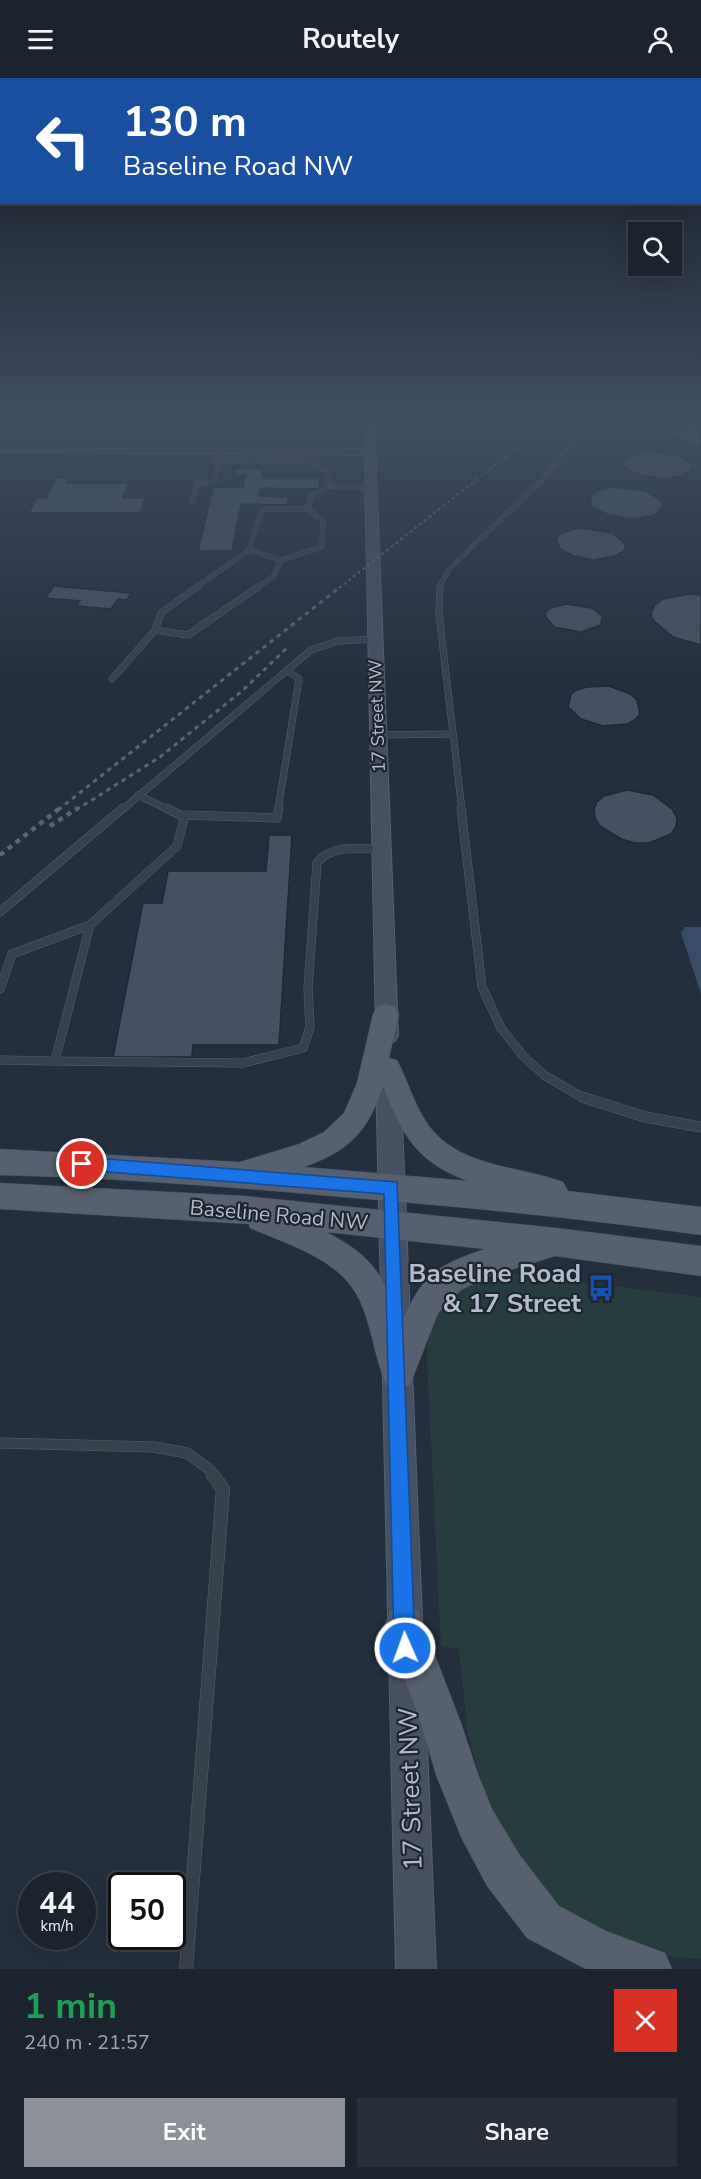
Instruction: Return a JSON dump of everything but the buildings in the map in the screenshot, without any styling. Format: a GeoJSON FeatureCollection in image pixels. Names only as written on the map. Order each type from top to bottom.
{"type":"FeatureCollection","features":[{"type":"Feature","properties":{"kind":"main road","name":"17 Street NW"},"geometry":{"type":"LineString","coordinates":[[371,506],[416,1969]]}},
{"type":"Feature","properties":{"kind":"main road"},"geometry":{"type":"LineString","coordinates":[[231,1175],[278,1163],[312,1151],[339,1135],[353,1122],[364,1101],[386,1014]]}},
{"type":"Feature","properties":{"kind":"main road"},"geometry":{"type":"LineString","coordinates":[[388,1068],[422,1138],[439,1153],[468,1168],[620,1210]]}},
{"type":"Feature","properties":{"kind":"main road","name":"Baseline Road NW"},"geometry":{"type":"LineString","coordinates":[[0,1162],[103,1164],[392,1187],[620,1210],[701,1221]]}},
{"type":"Feature","properties":{"kind":"main road","name":"Baseline Road NW"},"geometry":{"type":"LineString","coordinates":[[0,1196],[246,1210],[556,1242],[701,1261]]}},
{"type":"Feature","properties":{"kind":"main road"},"geometry":{"type":"LineString","coordinates":[[246,1210],[348,1261],[363,1276],[373,1297],[398,1373]]}},
{"type":"Feature","properties":{"kind":"main road"},"geometry":{"type":"LineString","coordinates":[[398,1373],[426,1303],[433,1293],[465,1271],[556,1242]]}},
{"type":"Feature","properties":{"kind":"main road"},"geometry":{"type":"LineString","coordinates":[[404,1625],[441,1724],[457,1775],[477,1824],[503,1869],[543,1922],[596,1950],[649,1969]]}},
{"type":"Feature","properties":{"kind":"lane"},"geometry":{"type":"LineString","coordinates":[[515,506],[449,569],[438,590],[452,734],[482,987],[503,1031],[525,1059],[556,1084],[598,1106],[647,1119],[701,1127]]}},
{"type":"Feature","properties":{"kind":"lane"},"geometry":{"type":"LineString","coordinates":[[112,679],[155,630],[161,613],[249,550],[262,509],[308,509],[323,521],[322,547],[281,560],[249,550]]}},
{"type":"Feature","properties":{"kind":"lane"},"geometry":{"type":"LineString","coordinates":[[155,630],[188,635],[274,576],[281,560]]}},
{"type":"Feature","properties":{"kind":"lane"},"geometry":{"type":"LineString","coordinates":[[0,912],[287,670],[320,645],[338,641],[375,639]]}},
{"type":"Feature","properties":{"kind":"lane"},"geometry":{"type":"LineString","coordinates":[[138,795],[186,815],[277,818],[299,679],[287,670]]}},
{"type":"Feature","properties":{"kind":"lane"},"geometry":{"type":"LineString","coordinates":[[378,735],[452,734]]}},
{"type":"Feature","properties":{"kind":"lane"},"geometry":{"type":"LineString","coordinates":[[0,989],[12,954],[90,925],[177,846],[186,815]]}},
{"type":"Feature","properties":{"kind":"lane"},"geometry":{"type":"LineString","coordinates":[[0,1060],[243,1063],[303,1048],[310,1027],[309,988],[317,863],[323,855],[343,849],[382,849]]}},
{"type":"Feature","properties":{"kind":"lane"},"geometry":{"type":"LineString","coordinates":[[56,1061],[90,925]]}},
{"type":"Feature","properties":{"kind":"lane"},"geometry":{"type":"LineString","coordinates":[[0,1443],[154,1447],[186,1453],[210,1469],[223,1488],[186,1969]]}},
{"type":"Feature","properties":{"kind":"green space"},"geometry":{"type":"Polygon","coordinates":[[[507,1273],[701,1297],[701,1959],[661,1956],[568,1915],[530,1878],[488,1803],[477,1768],[468,1735],[459,1649],[441,1646],[427,1360],[429,1331],[441,1305],[450,1296],[471,1283],[507,1273]]]}},
{"type":"Feature","properties":{"kind":"water"},"geometry":{"type":"Polygon","coordinates":[[[685,927],[701,927],[701,994],[681,933],[685,927]]]}},
{"type":"Feature","properties":{"kind":"railway"},"geometry":{"type":"LineString","coordinates":[[339,588],[443,506]]}},
{"type":"Feature","properties":{"kind":"railway"},"geometry":{"type":"LineString","coordinates":[[58,810],[340,587]]}},
{"type":"Feature","properties":{"kind":"railway"},"geometry":{"type":"LineString","coordinates":[[76,810],[160,757],[242,691],[289,646]]}},
{"type":"Feature","properties":{"kind":"railway"},"geometry":{"type":"LineString","coordinates":[[0,855],[60,808]]}},
{"type":"Feature","properties":{"kind":"railway"},"geometry":{"type":"LineString","coordinates":[[50,826],[78,808]]}},
{"type":"Feature","properties":{"kind":"place","name":"Baseline Road & 17 Street"},"geometry":{"type":"Point","coordinates":[601,1288]}},
{"type":"Feature","properties":{"kind":"route"},"geometry":{"type":"LineString","coordinates":[[82,1164],[392,1187],[405,1648]]}}]}
